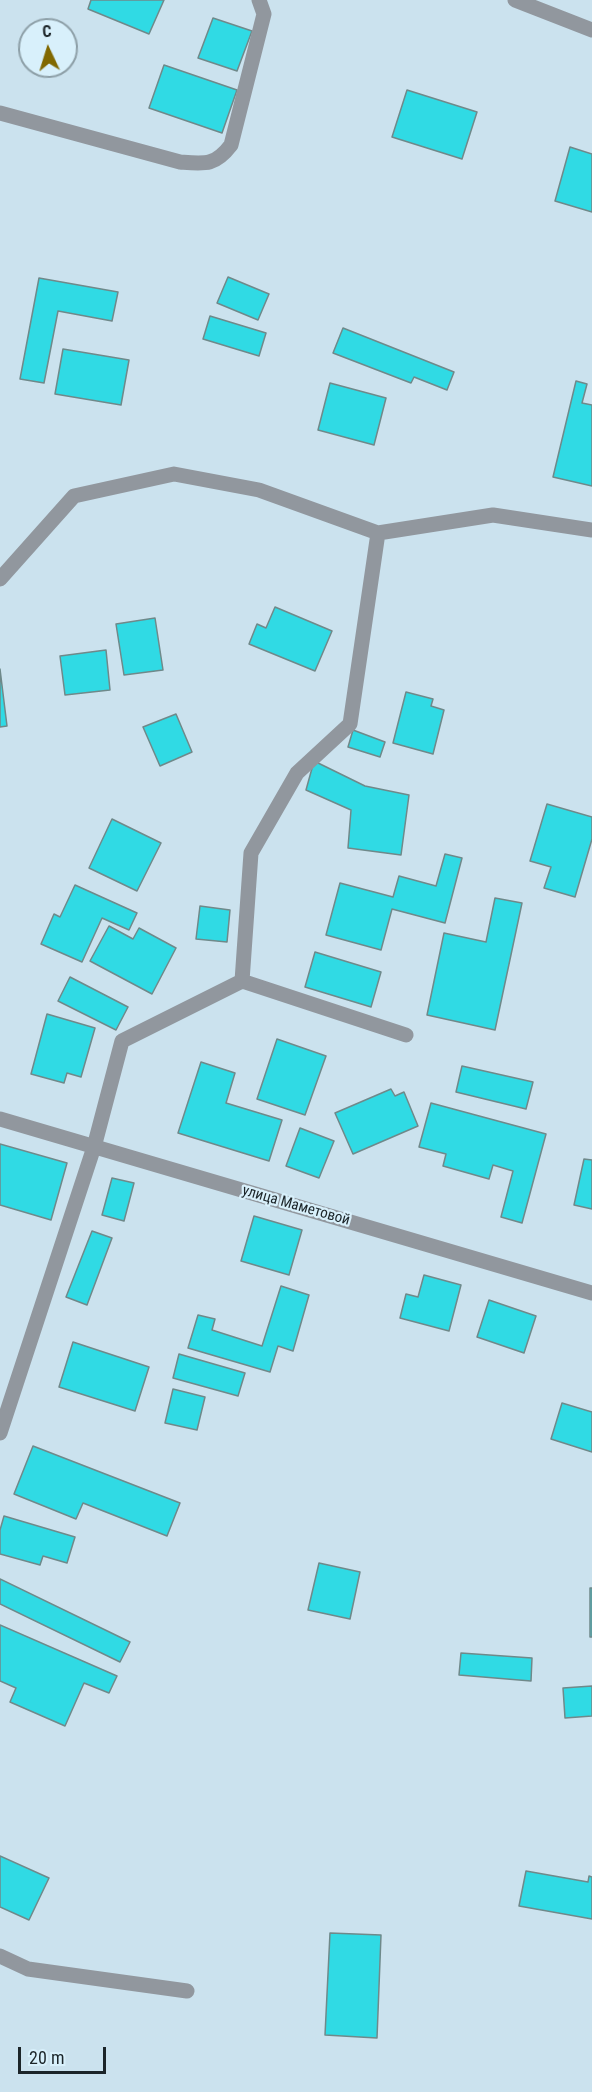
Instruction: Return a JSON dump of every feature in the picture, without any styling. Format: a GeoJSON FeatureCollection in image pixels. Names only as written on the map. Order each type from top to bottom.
{"type":"FeatureCollection","features":[{"type":"Feature","properties":{"kind":"street"},"geometry":{"type":"LineString","coordinates":[[0,113],[180,162],[207,164],[223,156],[231,145],[264,14],[259,0]]}},
{"type":"Feature","properties":{"kind":"street"},"geometry":{"type":"LineString","coordinates":[[515,0],[592,30]]}},
{"type":"Feature","properties":{"kind":"street"},"geometry":{"type":"LineString","coordinates":[[0,579],[74,496],[174,474],[259,490],[378,532],[493,515],[592,530]]}},
{"type":"Feature","properties":{"kind":"street"},"geometry":{"type":"LineString","coordinates":[[242,981],[251,853],[297,773],[350,724],[378,532]]}},
{"type":"Feature","properties":{"kind":"street"},"geometry":{"type":"LineString","coordinates":[[0,1433],[94,1147],[122,1041],[242,981],[406,1035]]}},
{"type":"Feature","properties":{"kind":"street","name":"улица Маметовой"},"geometry":{"type":"LineString","coordinates":[[0,1119],[592,1293]]}},
{"type":"Feature","properties":{"kind":"street"},"geometry":{"type":"LineString","coordinates":[[0,1956],[28,1969],[187,1991]]}},
{"type":"Feature","properties":{"kind":"building"},"geometry":{"type":"Polygon","coordinates":[[[91,0],[164,0],[149,34],[88,9],[91,0]]]}},
{"type":"Feature","properties":{"kind":"building"},"geometry":{"type":"Polygon","coordinates":[[[213,18],[252,31],[237,71],[198,58],[213,18]]]}},
{"type":"Feature","properties":{"kind":"building"},"geometry":{"type":"Polygon","coordinates":[[[164,65],[237,90],[222,133],[149,108],[164,65]]]}},
{"type":"Feature","properties":{"kind":"building"},"geometry":{"type":"Polygon","coordinates":[[[407,90],[477,112],[462,159],[392,137],[407,90]]]}},
{"type":"Feature","properties":{"kind":"building"},"geometry":{"type":"Polygon","coordinates":[[[570,147],[592,154],[592,212],[555,201],[570,147]]]}},
{"type":"Feature","properties":{"kind":"building"},"geometry":{"type":"Polygon","coordinates":[[[228,277],[269,294],[258,320],[217,303],[228,277]]]}},
{"type":"Feature","properties":{"kind":"building"},"geometry":{"type":"Polygon","coordinates":[[[39,278],[118,292],[112,321],[58,311],[44,383],[20,379],[39,278]]]}},
{"type":"Feature","properties":{"kind":"building"},"geometry":{"type":"Polygon","coordinates":[[[210,316],[266,333],[259,356],[203,339],[210,316]]]}},
{"type":"Feature","properties":{"kind":"building"},"geometry":{"type":"Polygon","coordinates":[[[343,328],[454,372],[447,390],[414,377],[411,383],[333,353],[343,328]]]}},
{"type":"Feature","properties":{"kind":"building"},"geometry":{"type":"Polygon","coordinates":[[[63,349],[129,360],[121,405],[55,394],[63,349]]]}},
{"type":"Feature","properties":{"kind":"building"},"geometry":{"type":"Polygon","coordinates":[[[576,381],[587,384],[582,403],[592,405],[592,486],[553,477],[576,381]]]}},
{"type":"Feature","properties":{"kind":"building"},"geometry":{"type":"Polygon","coordinates":[[[330,383],[386,398],[374,445],[318,430],[330,383]]]}},
{"type":"Feature","properties":{"kind":"building"},"geometry":{"type":"Polygon","coordinates":[[[275,607],[332,631],[315,671],[249,644],[257,624],[266,628],[275,607]]]}},
{"type":"Feature","properties":{"kind":"building"},"geometry":{"type":"Polygon","coordinates":[[[155,618],[163,670],[124,675],[116,624],[155,618]]]}},
{"type":"Feature","properties":{"kind":"building"},"geometry":{"type":"Polygon","coordinates":[[[106,650],[110,690],[65,695],[60,656],[106,650]]]}},
{"type":"Feature","properties":{"kind":"building"},"geometry":{"type":"Polygon","coordinates":[[[0,669],[7,726],[0,727],[0,669]]]}},
{"type":"Feature","properties":{"kind":"building"},"geometry":{"type":"Polygon","coordinates":[[[406,692],[433,699],[431,706],[444,710],[433,754],[393,743],[406,692]]]}},
{"type":"Feature","properties":{"kind":"building"},"geometry":{"type":"Polygon","coordinates":[[[176,714],[192,752],[160,766],[143,727],[176,714]]]}},
{"type":"Feature","properties":{"kind":"building"},"geometry":{"type":"Polygon","coordinates":[[[353,730],[385,742],[380,757],[348,747],[353,730]]]}},
{"type":"Feature","properties":{"kind":"building"},"geometry":{"type":"Polygon","coordinates":[[[314,761],[365,786],[409,795],[401,855],[348,848],[351,810],[306,790],[314,761]]]}},
{"type":"Feature","properties":{"kind":"building"},"geometry":{"type":"Polygon","coordinates":[[[547,804],[592,817],[592,839],[575,897],[544,888],[551,867],[530,861],[547,804]]]}},
{"type":"Feature","properties":{"kind":"building"},"geometry":{"type":"Polygon","coordinates":[[[112,819],[161,843],[137,891],[89,868],[112,819]]]}},
{"type":"Feature","properties":{"kind":"building"},"geometry":{"type":"Polygon","coordinates":[[[445,854],[462,858],[445,923],[392,909],[381,950],[326,935],[340,883],[393,897],[399,876],[436,886],[445,854]]]}},
{"type":"Feature","properties":{"kind":"building"},"geometry":{"type":"Polygon","coordinates":[[[75,885],[137,913],[129,930],[102,918],[82,962],[41,944],[54,914],[60,917],[75,885]]]}},
{"type":"Feature","properties":{"kind":"building"},"geometry":{"type":"Polygon","coordinates":[[[495,898],[522,903],[495,1030],[427,1015],[444,933],[486,942],[495,898]]]}},
{"type":"Feature","properties":{"kind":"building"},"geometry":{"type":"Polygon","coordinates":[[[200,906],[230,910],[227,942],[196,939],[200,906]]]}},
{"type":"Feature","properties":{"kind":"building"},"geometry":{"type":"Polygon","coordinates":[[[109,926],[133,939],[139,928],[176,948],[152,994],[90,961],[109,926]]]}},
{"type":"Feature","properties":{"kind":"building"},"geometry":{"type":"Polygon","coordinates":[[[315,952],[381,972],[371,1007],[305,987],[315,952]]]}},
{"type":"Feature","properties":{"kind":"building"},"geometry":{"type":"Polygon","coordinates":[[[70,977],[128,1007],[116,1030],[58,1001],[70,977]]]}},
{"type":"Feature","properties":{"kind":"building"},"geometry":{"type":"Polygon","coordinates":[[[47,1014],[95,1028],[81,1077],[67,1073],[64,1083],[31,1074],[47,1014]]]}},
{"type":"Feature","properties":{"kind":"building"},"geometry":{"type":"Polygon","coordinates":[[[277,1039],[326,1056],[305,1115],[257,1099],[277,1039]]]}},
{"type":"Feature","properties":{"kind":"building"},"geometry":{"type":"Polygon","coordinates":[[[201,1062],[235,1073],[226,1103],[282,1120],[269,1161],[178,1133],[201,1062]]]}},
{"type":"Feature","properties":{"kind":"building"},"geometry":{"type":"Polygon","coordinates":[[[462,1066],[533,1082],[526,1109],[456,1092],[462,1066]]]}},
{"type":"Feature","properties":{"kind":"building"},"geometry":{"type":"Polygon","coordinates":[[[391,1089],[395,1096],[404,1092],[418,1126],[353,1154],[335,1113],[391,1089]]]}},
{"type":"Feature","properties":{"kind":"building"},"geometry":{"type":"Polygon","coordinates":[[[431,1103],[546,1134],[522,1223],[501,1217],[513,1171],[493,1165],[489,1179],[443,1166],[446,1154],[419,1147],[431,1103]]]}},
{"type":"Feature","properties":{"kind":"building"},"geometry":{"type":"Polygon","coordinates":[[[300,1128],[334,1141],[319,1178],[286,1166],[300,1128]]]}},
{"type":"Feature","properties":{"kind":"building"},"geometry":{"type":"Polygon","coordinates":[[[0,1144],[67,1163],[51,1220],[0,1205],[0,1144]]]}},
{"type":"Feature","properties":{"kind":"building"},"geometry":{"type":"Polygon","coordinates":[[[584,1159],[592,1160],[592,1209],[574,1205],[584,1159]]]}},
{"type":"Feature","properties":{"kind":"building"},"geometry":{"type":"Polygon","coordinates":[[[112,1178],[134,1183],[124,1221],[102,1215],[112,1178]]]}},
{"type":"Feature","properties":{"kind":"building"},"geometry":{"type":"Polygon","coordinates":[[[254,1216],[302,1230],[289,1275],[241,1261],[254,1216]]]}},
{"type":"Feature","properties":{"kind":"building"},"geometry":{"type":"Polygon","coordinates":[[[92,1231],[112,1238],[87,1305],[66,1297],[92,1231]]]}},
{"type":"Feature","properties":{"kind":"building"},"geometry":{"type":"Polygon","coordinates":[[[424,1275],[461,1285],[449,1331],[400,1318],[406,1294],[418,1297],[424,1275]]]}},
{"type":"Feature","properties":{"kind":"building"},"geometry":{"type":"Polygon","coordinates":[[[281,1286],[309,1295],[293,1351],[278,1346],[270,1372],[188,1348],[198,1315],[215,1319],[212,1330],[262,1346],[281,1286]]]}},
{"type":"Feature","properties":{"kind":"building"},"geometry":{"type":"Polygon","coordinates":[[[489,1300],[536,1316],[524,1353],[477,1337],[489,1300]]]}},
{"type":"Feature","properties":{"kind":"building"},"geometry":{"type":"Polygon","coordinates":[[[73,1342],[149,1367],[135,1411],[59,1387],[73,1342]]]}},
{"type":"Feature","properties":{"kind":"building"},"geometry":{"type":"Polygon","coordinates":[[[179,1354],[245,1373],[238,1396],[173,1378],[179,1354]]]}},
{"type":"Feature","properties":{"kind":"building"},"geometry":{"type":"Polygon","coordinates":[[[173,1389],[205,1397],[197,1430],[165,1423],[173,1389]]]}},
{"type":"Feature","properties":{"kind":"building"},"geometry":{"type":"Polygon","coordinates":[[[562,1403],[592,1412],[592,1452],[551,1439],[562,1403]]]}},
{"type":"Feature","properties":{"kind":"building"},"geometry":{"type":"Polygon","coordinates":[[[33,1446],[180,1503],[167,1536],[83,1503],[76,1519],[14,1494],[33,1446]]]}},
{"type":"Feature","properties":{"kind":"building"},"geometry":{"type":"Polygon","coordinates":[[[4,1516],[75,1537],[67,1563],[43,1556],[40,1565],[0,1554],[0,1530],[4,1516]]]}},
{"type":"Feature","properties":{"kind":"building"},"geometry":{"type":"Polygon","coordinates":[[[319,1563],[360,1572],[350,1619],[308,1610],[319,1563]]]}},
{"type":"Feature","properties":{"kind":"building"},"geometry":{"type":"Polygon","coordinates":[[[0,1579],[130,1642],[120,1662],[0,1604],[0,1579]]]}},
{"type":"Feature","properties":{"kind":"building"},"geometry":{"type":"Polygon","coordinates":[[[590,1588],[592,1588],[592,1637],[590,1637],[590,1588]]]}},
{"type":"Feature","properties":{"kind":"building"},"geometry":{"type":"Polygon","coordinates":[[[0,1625],[117,1676],[109,1693],[84,1683],[65,1726],[10,1702],[16,1688],[0,1681],[0,1625]]]}},
{"type":"Feature","properties":{"kind":"building"},"geometry":{"type":"Polygon","coordinates":[[[461,1653],[532,1658],[531,1681],[459,1675],[461,1653]]]}},
{"type":"Feature","properties":{"kind":"building"},"geometry":{"type":"Polygon","coordinates":[[[592,1686],[592,1716],[565,1718],[563,1688],[592,1686]]]}},
{"type":"Feature","properties":{"kind":"building"},"geometry":{"type":"Polygon","coordinates":[[[0,1856],[49,1878],[29,1920],[0,1907],[0,1856]]]}},
{"type":"Feature","properties":{"kind":"building"},"geometry":{"type":"Polygon","coordinates":[[[526,1871],[588,1882],[589,1876],[592,1877],[592,1919],[519,1906],[526,1871]]]}},
{"type":"Feature","properties":{"kind":"building"},"geometry":{"type":"Polygon","coordinates":[[[330,1933],[381,1935],[377,2038],[325,2035],[330,1933]]]}}]}
